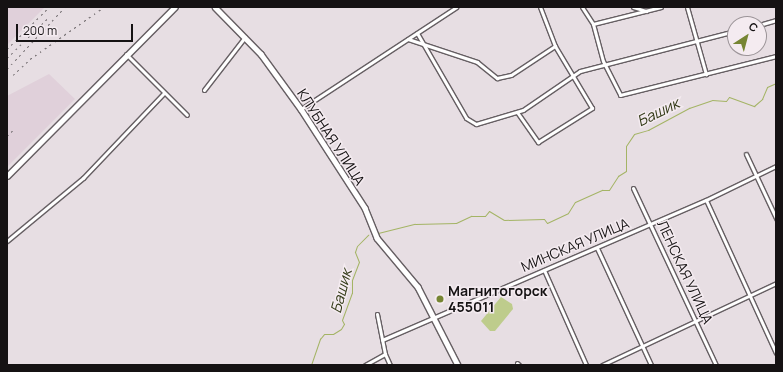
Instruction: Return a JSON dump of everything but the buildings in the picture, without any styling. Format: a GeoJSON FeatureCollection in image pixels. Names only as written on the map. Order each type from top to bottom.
{"type":"FeatureCollection","features":[{"type":"Feature","properties":{"kind":"street"},"geometry":{"type":"LineString","coordinates":[[7,176],[126,54],[175,7]]}},
{"type":"Feature","properties":{"kind":"street","name":"КЛУБНАЯ УЛИЦА"},"geometry":{"type":"LineString","coordinates":[[215,7],[262,54],[301,109],[365,208],[377,238],[418,287],[458,365]]}},
{"type":"Feature","properties":{"kind":"street"},"geometry":{"type":"LineString","coordinates":[[301,109],[456,7]]}},
{"type":"Feature","properties":{"kind":"street"},"geometry":{"type":"LineString","coordinates":[[517,112],[538,142],[590,110],[592,106],[572,77],[555,46],[540,7]]}},
{"type":"Feature","properties":{"kind":"street"},"geometry":{"type":"LineString","coordinates":[[582,7],[593,24],[605,65],[618,93],[623,95],[776,56]]}},
{"type":"Feature","properties":{"kind":"street"},"geometry":{"type":"LineString","coordinates":[[633,7],[646,11]]}},
{"type":"Feature","properties":{"kind":"street"},"geometry":{"type":"LineString","coordinates":[[593,24],[661,7]]}},
{"type":"Feature","properties":{"kind":"street"},"geometry":{"type":"LineString","coordinates":[[687,7],[706,74]]}},
{"type":"Feature","properties":{"kind":"street"},"geometry":{"type":"LineString","coordinates":[[417,34],[470,122],[482,123],[517,112],[580,71],[727,33]]}},
{"type":"Feature","properties":{"kind":"street"},"geometry":{"type":"LineString","coordinates":[[204,90],[245,37]]}},
{"type":"Feature","properties":{"kind":"street"},"geometry":{"type":"LineString","coordinates":[[408,39],[477,62],[492,76],[502,78],[555,46]]}},
{"type":"Feature","properties":{"kind":"street"},"geometry":{"type":"LineString","coordinates":[[126,54],[187,115]]}},
{"type":"Feature","properties":{"kind":"street"},"geometry":{"type":"LineString","coordinates":[[7,241],[83,178],[164,93]]}},
{"type":"Feature","properties":{"kind":"street"},"geometry":{"type":"LineString","coordinates":[[746,154],[776,218]]}},
{"type":"Feature","properties":{"kind":"street","name":"МИНСКАЯ УЛИЦА"},"geometry":{"type":"LineString","coordinates":[[382,340],[434,316],[597,248],[706,200],[776,166]]}},
{"type":"Feature","properties":{"kind":"street","name":"ЛЕНСКАЯ УЛИЦА"},"geometry":{"type":"LineString","coordinates":[[633,188],[716,365]]}},
{"type":"Feature","properties":{"kind":"street"},"geometry":{"type":"LineString","coordinates":[[706,200],[776,353]]}},
{"type":"Feature","properties":{"kind":"street"},"geometry":{"type":"LineString","coordinates":[[597,248],[651,365]]}},
{"type":"Feature","properties":{"kind":"street"},"geometry":{"type":"LineString","coordinates":[[544,270],[586,365]]}},
{"type":"Feature","properties":{"kind":"street"},"geometry":{"type":"LineString","coordinates":[[602,365],[776,283]]}},
{"type":"Feature","properties":{"kind":"street"},"geometry":{"type":"LineString","coordinates":[[377,314],[385,354],[390,365]]}},
{"type":"Feature","properties":{"kind":"street"},"geometry":{"type":"LineString","coordinates":[[365,365],[385,354]]}},
{"type":"Feature","properties":{"kind":"shaded area"},"geometry":{"type":"Polygon","coordinates":[[[7,7],[45,7],[7,45],[7,7]]]}},
{"type":"Feature","properties":{"kind":"shaded area"},"geometry":{"type":"Polygon","coordinates":[[[49,74],[75,99],[7,167],[7,96],[49,74]]]}},
{"type":"Feature","properties":{"kind":"green space"},"geometry":{"type":"Polygon","coordinates":[[[501,297],[512,304],[513,309],[495,331],[490,331],[481,321],[501,297]]]}},
{"type":"Feature","properties":{"kind":"waterway","name":"Башик"},"geometry":{"type":"LineString","coordinates":[[378,233],[415,224],[456,223],[471,216],[485,216],[489,211],[504,220],[544,219],[547,223],[568,213],[575,202],[602,190],[609,190],[618,176],[626,171],[626,146],[634,134],[648,130],[689,108],[712,100],[726,101],[729,97],[754,106],[762,99],[767,87],[776,83]]}},
{"type":"Feature","properties":{"kind":"waterway","name":"Башик"},"geometry":{"type":"LineString","coordinates":[[311,365],[320,339],[324,334],[333,334],[341,329],[344,324],[342,320],[352,293],[352,280],[359,262],[355,252],[357,246],[368,235]]}},
{"type":"Feature","properties":{"kind":"railway"},"geometry":{"type":"LineString","coordinates":[[7,49],[49,7]]}},
{"type":"Feature","properties":{"kind":"railway"},"geometry":{"type":"LineString","coordinates":[[7,69],[65,7]]}},
{"type":"Feature","properties":{"kind":"railway"},"geometry":{"type":"LineString","coordinates":[[13,75],[30,59],[104,7]]}},
{"type":"Feature","properties":{"kind":"railway"},"geometry":{"type":"LineString","coordinates":[[7,58],[50,16]]}},
{"type":"Feature","properties":{"kind":"railway"},"geometry":{"type":"LineString","coordinates":[[7,136],[13,130]]}},
{"type":"Feature","properties":{"kind":"place","name":"Магнитогорск 455011"},"geometry":{"type":"Point","coordinates":[440,299]}}]}
